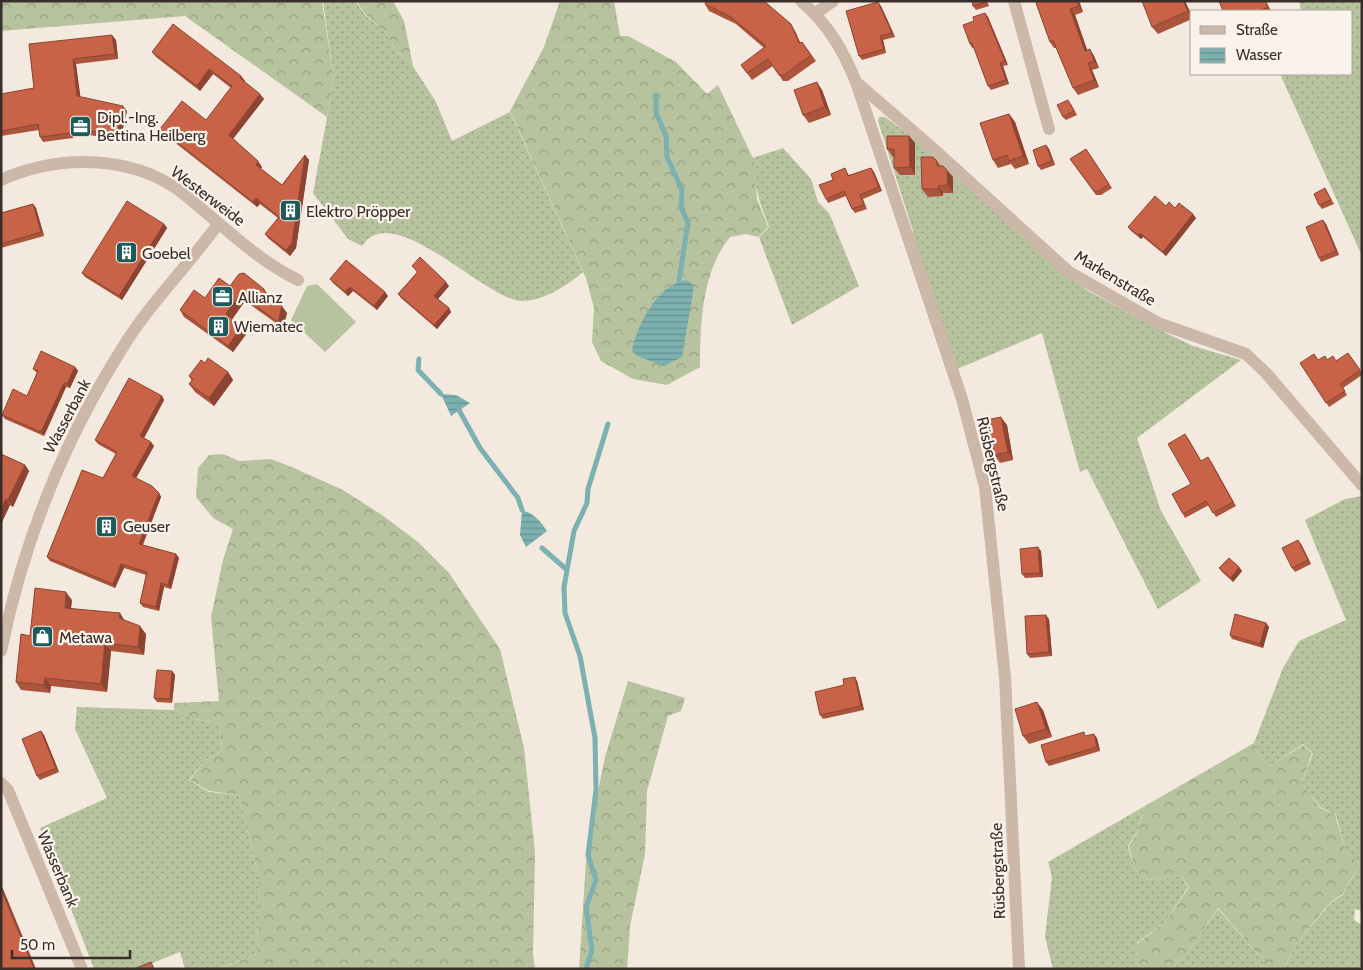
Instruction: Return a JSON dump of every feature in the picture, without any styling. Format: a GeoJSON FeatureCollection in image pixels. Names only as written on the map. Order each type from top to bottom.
{"type":"FeatureCollection","features":[{"type":"Feature","properties":{"kind":"street","name":"Rüsbergstraße"},"geometry":{"type":"LineString","coordinates":[[802,1],[816,13],[832,32],[846,57],[856,82],[962,399],[985,487],[1005,678],[1019,969]]}},
{"type":"Feature","properties":{"kind":"street"},"geometry":{"type":"LineString","coordinates":[[816,13],[833,1]]}},
{"type":"Feature","properties":{"kind":"street"},"geometry":{"type":"LineString","coordinates":[[1014,1],[1049,129]]}},
{"type":"Feature","properties":{"kind":"street","name":"Markenstraße"},"geometry":{"type":"LineString","coordinates":[[856,82],[928,144],[1069,272],[1158,323],[1246,354],[1266,374],[1362,485]]}},
{"type":"Feature","properties":{"kind":"street","name":"Westerweide"},"geometry":{"type":"LineString","coordinates":[[1,180],[26,171],[56,164],[85,162],[120,165],[162,181],[179,191],[218,224],[298,280]]}},
{"type":"Feature","properties":{"kind":"street","name":"Wasserbank"},"geometry":{"type":"LineString","coordinates":[[1,651],[23,562],[57,469],[78,426],[124,346],[218,224]]}},
{"type":"Feature","properties":{"kind":"street","name":"Wasserbank"},"geometry":{"type":"LineString","coordinates":[[1,783],[8,790],[82,969]]}},
{"type":"Feature","properties":{"kind":"green space"},"geometry":{"type":"Polygon","coordinates":[[[1,1],[322,1],[334,80],[327,117],[185,16],[1,31],[1,1]]]}},
{"type":"Feature","properties":{"kind":"green space"},"geometry":{"type":"Polygon","coordinates":[[[323,1],[356,1],[364,14],[386,33],[396,50],[413,66],[436,102],[452,141],[510,112],[583,272],[547,295],[522,301],[506,297],[440,255],[416,242],[395,234],[376,234],[362,246],[348,239],[313,193],[334,80],[323,1]]]}},
{"type":"Feature","properties":{"kind":"green space"},"geometry":{"type":"Polygon","coordinates":[[[357,1],[393,1],[404,21],[413,66],[396,50],[386,33],[364,13],[357,1]]]}},
{"type":"Feature","properties":{"kind":"green space"},"geometry":{"type":"Polygon","coordinates":[[[560,1],[614,1],[620,36],[628,36],[676,62],[707,94],[718,85],[753,158],[757,199],[768,227],[758,237],[746,234],[730,237],[721,251],[708,282],[704,299],[700,367],[667,385],[633,379],[601,361],[592,342],[594,308],[586,278],[510,111],[544,47],[560,1]]]}},
{"type":"Feature","properties":{"kind":"green space"},"geometry":{"type":"Polygon","coordinates":[[[1299,1],[1360,1],[1362,4],[1362,256],[1280,75],[1353,75],[1353,10],[1301,10],[1299,1]]]}},
{"type":"Feature","properties":{"kind":"green space"},"geometry":{"type":"Polygon","coordinates":[[[879,117],[885,117],[932,152],[1066,275],[1090,292],[1193,346],[1241,360],[1137,438],[1161,511],[1201,581],[1158,609],[1087,469],[1080,472],[1042,333],[957,369],[914,245],[913,231],[878,121],[879,117]]]}},
{"type":"Feature","properties":{"kind":"green space"},"geometry":{"type":"Polygon","coordinates":[[[783,148],[811,179],[818,202],[829,213],[859,286],[792,325],[759,237],[769,227],[758,193],[753,167],[753,158],[783,148]]]}},
{"type":"Feature","properties":{"kind":"green space"},"geometry":{"type":"Polygon","coordinates":[[[317,284],[356,322],[325,352],[291,320],[307,286],[317,284]]]}},
{"type":"Feature","properties":{"kind":"green space"},"geometry":{"type":"Polygon","coordinates":[[[223,454],[239,461],[271,459],[343,490],[382,515],[418,542],[449,573],[500,649],[524,748],[535,852],[533,955],[535,969],[218,969],[257,954],[259,878],[239,795],[209,791],[190,780],[204,761],[222,751],[220,724],[195,719],[174,710],[174,703],[219,701],[211,617],[223,560],[233,529],[213,518],[196,497],[198,468],[209,455],[223,454]]]}},
{"type":"Feature","properties":{"kind":"green space"},"geometry":{"type":"Polygon","coordinates":[[[1362,496],[1362,911],[1355,909],[1354,920],[1362,925],[1362,969],[1284,969],[1296,944],[1329,905],[1343,894],[1360,864],[1346,851],[1336,815],[1320,807],[1302,783],[1313,753],[1303,744],[1268,767],[1254,743],[1283,668],[1299,641],[1346,620],[1305,520],[1345,499],[1362,496]]]}},
{"type":"Feature","properties":{"kind":"green space"},"geometry":{"type":"Polygon","coordinates":[[[628,681],[685,698],[681,711],[668,716],[647,791],[645,854],[630,926],[627,969],[579,969],[587,846],[605,757],[628,681]]]}},
{"type":"Feature","properties":{"kind":"green space"},"geometry":{"type":"Polygon","coordinates":[[[77,707],[174,710],[195,719],[220,724],[222,751],[204,761],[189,780],[209,792],[239,795],[259,878],[257,954],[217,969],[185,969],[180,952],[138,969],[94,969],[40,828],[107,798],[75,729],[77,707]]]}},
{"type":"Feature","properties":{"kind":"green space"},"geometry":{"type":"Polygon","coordinates":[[[1254,743],[1268,767],[1303,745],[1312,753],[1302,783],[1320,808],[1335,815],[1346,851],[1360,864],[1343,893],[1328,905],[1296,944],[1284,969],[1261,969],[1264,961],[1218,908],[1190,950],[1171,969],[1138,969],[1137,944],[1165,922],[1189,887],[1181,876],[1147,880],[1135,870],[1129,846],[1137,833],[1145,806],[1254,743]]]}},
{"type":"Feature","properties":{"kind":"green space"},"geometry":{"type":"Polygon","coordinates":[[[1145,806],[1137,832],[1128,846],[1135,870],[1147,880],[1181,876],[1188,887],[1165,922],[1137,943],[1138,969],[1053,969],[1045,937],[1052,877],[1048,862],[1145,806]]]}},
{"type":"Feature","properties":{"kind":"green space"},"geometry":{"type":"Polygon","coordinates":[[[1218,909],[1264,961],[1261,969],[1171,969],[1190,950],[1218,909]]]}},
{"type":"Feature","properties":{"kind":"water"},"geometry":{"type":"Polygon","coordinates":[[[687,280],[694,286],[682,357],[664,366],[637,356],[632,351],[639,329],[650,307],[667,289],[687,280]]]}},
{"type":"Feature","properties":{"kind":"water"},"geometry":{"type":"Polygon","coordinates":[[[441,394],[456,395],[470,403],[451,416],[441,394]]]}},
{"type":"Feature","properties":{"kind":"water"},"geometry":{"type":"Polygon","coordinates":[[[522,510],[537,518],[547,531],[526,547],[520,535],[522,510]]]}},
{"type":"Feature","properties":{"kind":"building"},"geometry":{"type":"Polygon","coordinates":[[[706,1],[764,1],[791,24],[799,43],[802,42],[811,55],[784,75],[779,75],[768,59],[747,73],[741,65],[766,46],[731,17],[705,4],[706,1]]]}},
{"type":"Feature","properties":{"kind":"building"},"geometry":{"type":"Polygon","coordinates":[[[972,1],[986,1],[986,2],[973,6],[972,1]]]}},
{"type":"Feature","properties":{"kind":"building"},"geometry":{"type":"Polygon","coordinates":[[[1039,1],[1077,1],[1079,6],[1070,9],[1085,51],[1090,49],[1094,61],[1088,63],[1094,80],[1073,88],[1053,40],[1050,42],[1036,3],[1039,1]]]}},
{"type":"Feature","properties":{"kind":"building"},"geometry":{"type":"Polygon","coordinates":[[[1142,1],[1183,1],[1188,11],[1152,27],[1142,1]]]}},
{"type":"Feature","properties":{"kind":"building"},"geometry":{"type":"Polygon","coordinates":[[[1219,1],[1265,1],[1268,7],[1261,10],[1223,10],[1219,1]]]}},
{"type":"Feature","properties":{"kind":"building"},"geometry":{"type":"Polygon","coordinates":[[[878,2],[892,33],[880,36],[884,49],[859,56],[846,11],[878,2]]]}},
{"type":"Feature","properties":{"kind":"building"},"geometry":{"type":"Polygon","coordinates":[[[985,13],[1005,61],[1000,63],[1006,80],[988,86],[972,43],[970,44],[963,25],[974,21],[973,17],[985,13]]]}},
{"type":"Feature","properties":{"kind":"building"},"geometry":{"type":"Polygon","coordinates":[[[173,24],[241,76],[240,78],[260,94],[229,135],[258,161],[256,165],[282,185],[305,155],[292,243],[286,250],[265,234],[279,217],[256,198],[253,202],[160,129],[182,101],[206,120],[232,86],[209,69],[197,86],[152,52],[173,24]]]}},
{"type":"Feature","properties":{"kind":"building"},"geometry":{"type":"Polygon","coordinates":[[[112,35],[115,54],[73,59],[77,96],[123,106],[117,136],[71,127],[70,133],[40,137],[38,124],[1,131],[1,94],[34,88],[29,44],[112,35]]]}},
{"type":"Feature","properties":{"kind":"building"},"geometry":{"type":"Polygon","coordinates":[[[817,82],[825,107],[803,115],[794,90],[817,82]]]}},
{"type":"Feature","properties":{"kind":"building"},"geometry":{"type":"Polygon","coordinates":[[[1068,100],[1074,111],[1063,117],[1057,105],[1068,100]]]}},
{"type":"Feature","properties":{"kind":"building"},"geometry":{"type":"Polygon","coordinates":[[[1009,114],[1023,156],[1009,161],[1007,155],[993,160],[980,123],[1009,114]]]}},
{"type":"Feature","properties":{"kind":"building"},"geometry":{"type":"Polygon","coordinates":[[[887,136],[909,136],[910,167],[894,168],[894,149],[887,149],[887,136]]]}},
{"type":"Feature","properties":{"kind":"building"},"geometry":{"type":"Polygon","coordinates":[[[1046,145],[1052,161],[1038,166],[1033,150],[1046,145]]]}},
{"type":"Feature","properties":{"kind":"building"},"geometry":{"type":"Polygon","coordinates":[[[1086,149],[1109,184],[1099,191],[1094,191],[1070,159],[1086,149]]]}},
{"type":"Feature","properties":{"kind":"building"},"geometry":{"type":"Polygon","coordinates":[[[921,157],[933,157],[937,161],[937,166],[943,166],[947,170],[948,185],[938,186],[938,189],[922,189],[921,157]]]}},
{"type":"Feature","properties":{"kind":"building"},"geometry":{"type":"Polygon","coordinates":[[[845,168],[848,176],[871,168],[879,187],[860,195],[864,205],[852,209],[844,191],[826,199],[819,185],[833,180],[831,174],[845,168]]]}},
{"type":"Feature","properties":{"kind":"building"},"geometry":{"type":"Polygon","coordinates":[[[1325,188],[1331,200],[1319,205],[1314,194],[1325,188]]]}},
{"type":"Feature","properties":{"kind":"building"},"geometry":{"type":"Polygon","coordinates":[[[1155,196],[1166,206],[1169,202],[1175,208],[1179,203],[1193,214],[1163,252],[1140,233],[1138,235],[1128,227],[1155,196]]]}},
{"type":"Feature","properties":{"kind":"building","name":"Goebel"},"geometry":{"type":"Polygon","coordinates":[[[127,201],[164,224],[119,296],[82,273],[127,201]]]}},
{"type":"Feature","properties":{"kind":"building"},"geometry":{"type":"Polygon","coordinates":[[[33,204],[41,232],[1,244],[1,213],[33,204]]]}},
{"type":"Feature","properties":{"kind":"building"},"geometry":{"type":"Polygon","coordinates":[[[1323,220],[1336,251],[1319,258],[1306,227],[1323,220]]]}},
{"type":"Feature","properties":{"kind":"building"},"geometry":{"type":"Polygon","coordinates":[[[420,257],[446,282],[434,296],[449,308],[434,325],[398,294],[418,272],[412,266],[420,257]]]}},
{"type":"Feature","properties":{"kind":"building"},"geometry":{"type":"Polygon","coordinates":[[[346,260],[385,292],[374,306],[350,287],[345,292],[330,279],[346,260]]]}},
{"type":"Feature","properties":{"kind":"building"},"geometry":{"type":"Polygon","coordinates":[[[244,273],[282,306],[278,322],[240,294],[226,314],[242,326],[228,346],[180,310],[194,290],[205,298],[219,278],[230,286],[239,274],[244,273]]]}},
{"type":"Feature","properties":{"kind":"building"},"geometry":{"type":"Polygon","coordinates":[[[41,351],[75,367],[67,384],[64,383],[41,432],[2,415],[13,389],[27,396],[38,371],[33,369],[41,351]]]}},
{"type":"Feature","properties":{"kind":"building"},"geometry":{"type":"Polygon","coordinates":[[[1348,353],[1360,370],[1340,384],[1345,391],[1326,403],[1300,363],[1314,354],[1318,360],[1325,356],[1327,360],[1333,356],[1336,361],[1348,353]]]}},
{"type":"Feature","properties":{"kind":"building"},"geometry":{"type":"Polygon","coordinates":[[[208,358],[228,372],[209,398],[189,384],[193,379],[189,376],[201,360],[205,363],[208,358]]]}},
{"type":"Feature","properties":{"kind":"building"},"geometry":{"type":"Polygon","coordinates":[[[129,378],[162,396],[140,436],[151,442],[132,476],[152,486],[159,493],[139,544],[176,554],[168,585],[161,583],[156,607],[140,603],[147,572],[121,564],[113,584],[47,557],[82,470],[103,478],[117,452],[95,440],[129,378]]]}},
{"type":"Feature","properties":{"kind":"building"},"geometry":{"type":"Polygon","coordinates":[[[1001,417],[1008,452],[994,455],[992,441],[985,442],[981,421],[1001,417]]]}},
{"type":"Feature","properties":{"kind":"building"},"geometry":{"type":"Polygon","coordinates":[[[1185,434],[1201,461],[1208,457],[1233,502],[1213,513],[1206,501],[1183,514],[1172,494],[1191,484],[1168,444],[1185,434]]]}},
{"type":"Feature","properties":{"kind":"building"},"geometry":{"type":"Polygon","coordinates":[[[1,454],[25,465],[8,500],[6,499],[1,509],[1,454]]]}},
{"type":"Feature","properties":{"kind":"building"},"geometry":{"type":"Polygon","coordinates":[[[1298,540],[1308,560],[1292,568],[1282,548],[1298,540]]]}},
{"type":"Feature","properties":{"kind":"building"},"geometry":{"type":"Polygon","coordinates":[[[1038,547],[1040,573],[1022,574],[1020,549],[1038,547]]]}},
{"type":"Feature","properties":{"kind":"building"},"geometry":{"type":"Polygon","coordinates":[[[1229,558],[1239,567],[1231,578],[1219,568],[1229,558]]]}},
{"type":"Feature","properties":{"kind":"building"},"geometry":{"type":"Polygon","coordinates":[[[35,588],[66,592],[65,608],[120,613],[119,618],[140,626],[138,647],[105,643],[101,684],[45,678],[44,685],[16,682],[21,634],[30,636],[35,588]]]}},
{"type":"Feature","properties":{"kind":"building"},"geometry":{"type":"Polygon","coordinates":[[[1235,614],[1266,623],[1260,644],[1230,635],[1235,614]]]}},
{"type":"Feature","properties":{"kind":"building"},"geometry":{"type":"Polygon","coordinates":[[[1046,615],[1049,652],[1027,654],[1025,616],[1046,615]]]}},
{"type":"Feature","properties":{"kind":"building"},"geometry":{"type":"Polygon","coordinates":[[[157,670],[172,671],[170,699],[154,698],[157,670]]]}},
{"type":"Feature","properties":{"kind":"building"},"geometry":{"type":"Polygon","coordinates":[[[855,677],[861,706],[820,715],[815,692],[844,685],[843,679],[855,677]]]}},
{"type":"Feature","properties":{"kind":"building"},"geometry":{"type":"Polygon","coordinates":[[[1037,702],[1046,729],[1023,736],[1015,709],[1037,702]]]}},
{"type":"Feature","properties":{"kind":"building"},"geometry":{"type":"Polygon","coordinates":[[[41,731],[56,768],[37,776],[22,739],[41,731]]]}},
{"type":"Feature","properties":{"kind":"building"},"geometry":{"type":"Polygon","coordinates":[[[1084,732],[1085,736],[1094,734],[1097,747],[1046,762],[1041,745],[1084,732]]]}},
{"type":"Feature","properties":{"kind":"building"},"geometry":{"type":"Polygon","coordinates":[[[1,889],[34,969],[1,969],[1,889]]]}},
{"type":"Feature","properties":{"kind":"building"},"geometry":{"type":"Polygon","coordinates":[[[151,962],[154,969],[134,969],[151,962]]]}},
{"type":"Feature","properties":{"kind":"waterway"},"geometry":{"type":"LineString","coordinates":[[656,95],[656,113],[666,136],[667,157],[682,190],[681,207],[688,223],[679,281]]}},
{"type":"Feature","properties":{"kind":"waterway"},"geometry":{"type":"LineString","coordinates":[[419,359],[418,370],[441,394]]}},
{"type":"Feature","properties":{"kind":"waterway"},"geometry":{"type":"LineString","coordinates":[[459,410],[480,448],[518,498],[522,510]]}},
{"type":"Feature","properties":{"kind":"waterway"},"geometry":{"type":"LineString","coordinates":[[586,969],[592,950],[586,908],[596,880],[588,855],[596,790],[595,738],[580,656],[565,613],[564,587],[574,531],[587,503],[588,489],[608,424]]}},
{"type":"Feature","properties":{"kind":"waterway"},"geometry":{"type":"LineString","coordinates":[[542,548],[566,569]]}},
{"type":"Feature","properties":{"kind":"place","name":"Dipl.-Ing. Bettina Heilberg"},"geometry":{"type":"Point","coordinates":[81,126]}},
{"type":"Feature","properties":{"kind":"place","name":"Elektro Pröpper"},"geometry":{"type":"Point","coordinates":[290,211]}},
{"type":"Feature","properties":{"kind":"place","name":"Goebel"},"geometry":{"type":"Point","coordinates":[126,253]}},
{"type":"Feature","properties":{"kind":"place","name":"Allianz"},"geometry":{"type":"Point","coordinates":[222,297]}},
{"type":"Feature","properties":{"kind":"place","name":"Wiematec"},"geometry":{"type":"Point","coordinates":[218,326]}},
{"type":"Feature","properties":{"kind":"place","name":"Geuser"},"geometry":{"type":"Point","coordinates":[107,526]}},
{"type":"Feature","properties":{"kind":"place","name":"Metawa"},"geometry":{"type":"Point","coordinates":[43,637]}}]}
